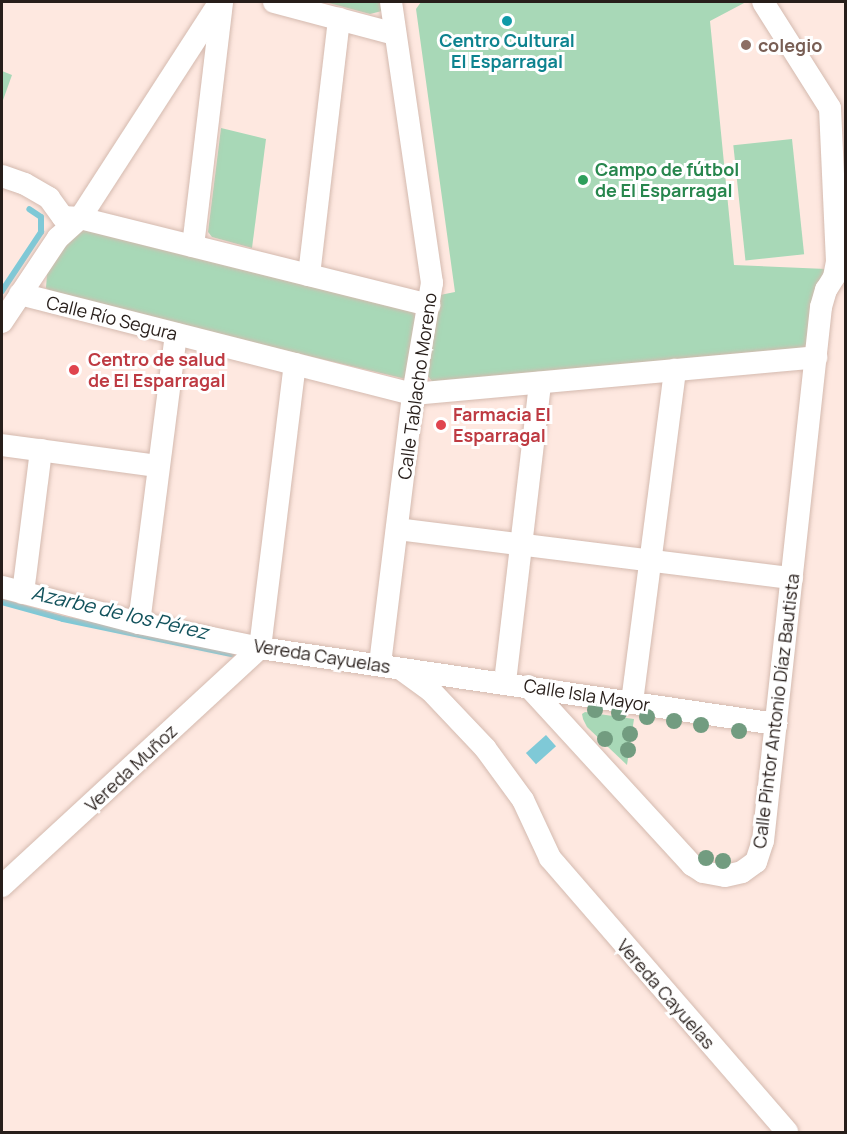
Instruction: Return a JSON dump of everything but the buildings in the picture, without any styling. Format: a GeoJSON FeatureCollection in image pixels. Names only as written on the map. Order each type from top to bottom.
{"type":"FeatureCollection","features":[{"type":"Feature","properties":{"kind":"street"},"geometry":{"type":"LineString","coordinates":[[2,322],[58,238],[80,218],[221,2]]}},
{"type":"Feature","properties":{"kind":"street"},"geometry":{"type":"LineString","coordinates":[[193,246],[221,2]]}},
{"type":"Feature","properties":{"kind":"street"},"geometry":{"type":"LineString","coordinates":[[274,2],[395,34]]}},
{"type":"Feature","properties":{"kind":"street","name":"Calle Tablacho Moreno"},"geometry":{"type":"LineString","coordinates":[[388,665],[397,529],[414,394],[432,283],[391,2]]}},
{"type":"Feature","properties":{"kind":"street"},"geometry":{"type":"LineString","coordinates":[[763,2],[838,104]]}},
{"type":"Feature","properties":{"kind":"street"},"geometry":{"type":"LineString","coordinates":[[309,275],[339,19]]}},
{"type":"Feature","properties":{"kind":"street","name":"Calle Pintor Antonio Díaz Bautista"},"geometry":{"type":"LineString","coordinates":[[528,686],[692,865],[713,875],[725,876],[742,872],[756,862],[761,853],[816,357],[824,298],[836,268],[838,104]]}},
{"type":"Feature","properties":{"kind":"street"},"geometry":{"type":"LineString","coordinates":[[2,176],[25,184],[49,198],[59,215],[80,218],[429,305]]}},
{"type":"Feature","properties":{"kind":"street","name":"Calle Río Segura"},"geometry":{"type":"LineString","coordinates":[[20,294],[414,394],[816,357]]}},
{"type":"Feature","properties":{"kind":"street"},"geometry":{"type":"LineString","coordinates":[[139,623],[176,334]]}},
{"type":"Feature","properties":{"kind":"street"},"geometry":{"type":"LineString","coordinates":[[260,648],[295,364]]}},
{"type":"Feature","properties":{"kind":"street"},"geometry":{"type":"LineString","coordinates":[[632,702],[675,370]]}},
{"type":"Feature","properties":{"kind":"street"},"geometry":{"type":"LineString","coordinates":[[505,682],[540,383]]}},
{"type":"Feature","properties":{"kind":"street"},"geometry":{"type":"LineString","coordinates":[[2,445],[158,466]]}},
{"type":"Feature","properties":{"kind":"street"},"geometry":{"type":"LineString","coordinates":[[12,590],[41,450]]}},
{"type":"Feature","properties":{"kind":"street"},"geometry":{"type":"LineString","coordinates":[[397,529],[792,578]]}},
{"type":"Feature","properties":{"kind":"street","name":"Vereda Cayuelas"},"geometry":{"type":"LineString","coordinates":[[12,590],[139,623],[260,648],[388,665],[431,691],[485,747],[523,800],[550,858],[787,1132]]}},
{"type":"Feature","properties":{"kind":"street","name":"Vereda Muñoz"},"geometry":{"type":"LineString","coordinates":[[2,886],[260,648]]}},
{"type":"Feature","properties":{"kind":"street","name":"Calle Isla Mayor"},"geometry":{"type":"LineString","coordinates":[[388,665],[776,724]]}},
{"type":"Feature","properties":{"kind":"green space"},"geometry":{"type":"Polygon","coordinates":[[[325,2],[383,2],[382,11],[370,14],[325,2]]]}},
{"type":"Feature","properties":{"kind":"green space"},"geometry":{"type":"Polygon","coordinates":[[[421,2],[746,2],[710,21],[734,265],[826,269],[809,348],[434,384],[428,376],[427,363],[440,295],[455,292],[416,9],[421,2]]]}},
{"type":"Feature","properties":{"kind":"green space"},"geometry":{"type":"Polygon","coordinates":[[[2,71],[12,75],[2,103],[2,71]]]}},
{"type":"Feature","properties":{"kind":"green space"},"geometry":{"type":"Polygon","coordinates":[[[221,128],[266,139],[252,248],[212,237],[208,232],[221,128]]]}},
{"type":"Feature","properties":{"kind":"green space"},"geometry":{"type":"Polygon","coordinates":[[[792,139],[804,254],[745,261],[733,145],[792,139]]]}},
{"type":"Feature","properties":{"kind":"green space"},"geometry":{"type":"Polygon","coordinates":[[[81,228],[417,313],[406,379],[52,295],[46,288],[47,274],[74,233],[81,228]]]}},
{"type":"Feature","properties":{"kind":"green space"},"geometry":{"type":"Polygon","coordinates":[[[585,712],[634,719],[627,765],[587,727],[582,714],[585,712]]]}},
{"type":"Feature","properties":{"kind":"water"},"geometry":{"type":"Polygon","coordinates":[[[546,735],[556,746],[536,764],[526,753],[546,735]]]}},
{"type":"Feature","properties":{"kind":"waterway","name":"Azarbe de los Pérez"},"geometry":{"type":"LineString","coordinates":[[2,291],[41,232],[41,217],[29,209]]}},
{"type":"Feature","properties":{"kind":"waterway","name":"Azarbe de los Pérez"},"geometry":{"type":"LineString","coordinates":[[2,602],[63,619],[231,654]]}},
{"type":"Feature","properties":{"kind":"place","name":"Centro Cultural El Esparragal"},"geometry":{"type":"Point","coordinates":[507,21]}},
{"type":"Feature","properties":{"kind":"place","name":"colegio"},"geometry":{"type":"Point","coordinates":[746,45]}},
{"type":"Feature","properties":{"kind":"place","name":"Campo de fútbol de El Esparragal"},"geometry":{"type":"Point","coordinates":[583,180]}},
{"type":"Feature","properties":{"kind":"place","name":"Centro de salud de El Esparragal"},"geometry":{"type":"Point","coordinates":[74,370]}},
{"type":"Feature","properties":{"kind":"place","name":"Farmacia El Esparragal"},"geometry":{"type":"Point","coordinates":[441,425]}}]}
